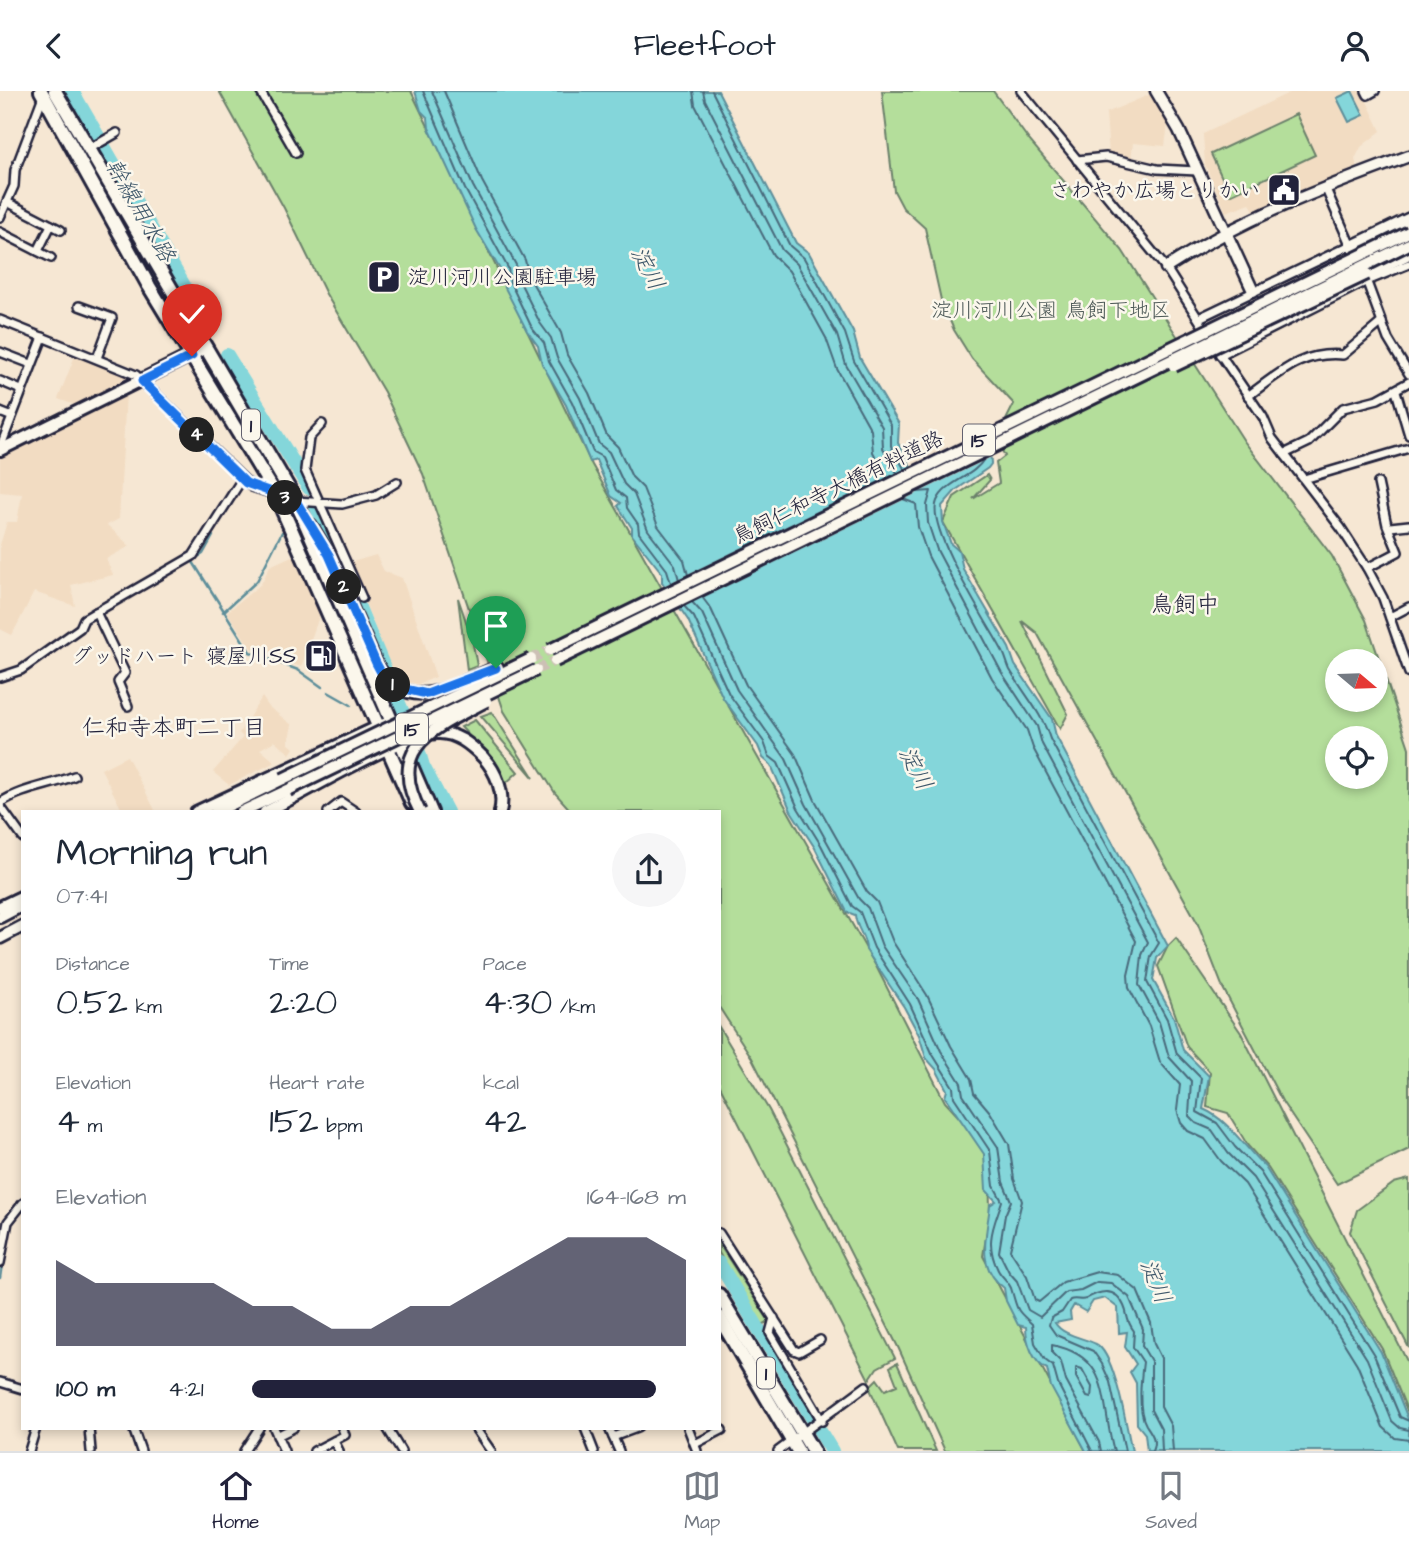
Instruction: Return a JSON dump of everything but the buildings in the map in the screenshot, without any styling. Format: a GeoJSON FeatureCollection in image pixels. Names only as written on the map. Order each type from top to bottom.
{"type":"FeatureCollection","features":[{"type":"Feature","properties":{"kind":"highway","name":"1"},"geometry":{"type":"LineString","coordinates":[[47,92],[97,144],[206,348],[296,501],[390,721],[394,748],[417,810]]}},
{"type":"Feature","properties":{"kind":"highway","name":"1"},"geometry":{"type":"LineString","coordinates":[[47,92],[149,286],[276,495],[377,727],[394,748],[430,810]]}},
{"type":"Feature","properties":{"kind":"highway","name":"1"},"geometry":{"type":"LineString","coordinates":[[721,1299],[801,1439]]}},
{"type":"Feature","properties":{"kind":"highway","name":"1"},"geometry":{"type":"LineString","coordinates":[[721,1320],[801,1439],[813,1451]]}},
{"type":"Feature","properties":{"kind":"main road"},"geometry":{"type":"LineString","coordinates":[[1119,372],[1124,365],[1353,246],[1409,224]]}},
{"type":"Feature","properties":{"kind":"main road","name":"鳥飼仁和寺大橋有料道路"},"geometry":{"type":"LineString","coordinates":[[550,650],[1409,232]]}},
{"type":"Feature","properties":{"kind":"main road","name":"鳥飼仁和寺大橋有料道路"},"geometry":{"type":"LineString","coordinates":[[555,661],[1409,244]]}},
{"type":"Feature","properties":{"kind":"main road"},"geometry":{"type":"LineString","coordinates":[[1124,383],[1132,384],[1224,345],[1367,278],[1409,254]]}},
{"type":"Feature","properties":{"kind":"main road"},"geometry":{"type":"LineString","coordinates":[[0,449],[206,348]]}},
{"type":"Feature","properties":{"kind":"main road"},"geometry":{"type":"LineString","coordinates":[[296,501],[348,583],[376,663],[383,676],[396,687],[417,694],[442,691],[496,668],[509,676],[509,688],[429,732],[418,744],[407,771],[417,810]]}},
{"type":"Feature","properties":{"kind":"main road","name":"15"},"geometry":{"type":"LineString","coordinates":[[221,810],[286,785],[534,665]]}},
{"type":"Feature","properties":{"kind":"main road","name":"15"},"geometry":{"type":"LineString","coordinates":[[200,810],[390,721]]}},
{"type":"Feature","properties":{"kind":"main road","name":"15"},"geometry":{"type":"LineString","coordinates":[[269,810],[394,748],[437,733],[470,744],[487,761],[501,789],[500,810]]}},
{"type":"Feature","properties":{"kind":"main road","name":"15"},"geometry":{"type":"LineString","coordinates":[[245,810],[286,785]]}},
{"type":"Feature","properties":{"kind":"main road"},"geometry":{"type":"LineString","coordinates":[[0,907],[21,897]]}},
{"type":"Feature","properties":{"kind":"main road"},"geometry":{"type":"LineString","coordinates":[[0,917],[21,906]]}},
{"type":"Feature","properties":{"kind":"main road"},"geometry":{"type":"LineString","coordinates":[[0,930],[21,920]]}},
{"type":"Feature","properties":{"kind":"main road"},"geometry":{"type":"LineString","coordinates":[[0,938],[21,927]]}},
{"type":"Feature","properties":{"kind":"street"},"geometry":{"type":"LineString","coordinates":[[260,91],[296,153]]}},
{"type":"Feature","properties":{"kind":"street"},"geometry":{"type":"LineString","coordinates":[[1021,91],[1166,268],[1284,454],[1367,568],[1390,617],[1409,673]]}},
{"type":"Feature","properties":{"kind":"street"},"geometry":{"type":"LineString","coordinates":[[1156,91],[1253,291],[1277,328]]}},
{"type":"Feature","properties":{"kind":"street"},"geometry":{"type":"LineString","coordinates":[[1366,91],[1368,95],[1375,91]]}},
{"type":"Feature","properties":{"kind":"street"},"geometry":{"type":"LineString","coordinates":[[0,217],[47,92]]}},
{"type":"Feature","properties":{"kind":"street"},"geometry":{"type":"LineString","coordinates":[[97,144],[117,132]]}},
{"type":"Feature","properties":{"kind":"street"},"geometry":{"type":"LineString","coordinates":[[1166,268],[1226,233],[1325,187],[1409,156]]}},
{"type":"Feature","properties":{"kind":"street"},"geometry":{"type":"LineString","coordinates":[[1077,160],[1106,157],[1157,169],[1197,171]]}},
{"type":"Feature","properties":{"kind":"street"},"geometry":{"type":"LineString","coordinates":[[1325,187],[1367,278],[1382,322],[1409,374]]}},
{"type":"Feature","properties":{"kind":"street"},"geometry":{"type":"LineString","coordinates":[[7,202],[61,230]]}},
{"type":"Feature","properties":{"kind":"street"},"geometry":{"type":"LineString","coordinates":[[1199,318],[1353,246],[1409,216]]}},
{"type":"Feature","properties":{"kind":"street"},"geometry":{"type":"LineString","coordinates":[[38,251],[51,225]]}},
{"type":"Feature","properties":{"kind":"street"},"geometry":{"type":"LineString","coordinates":[[0,232],[51,258]]}},
{"type":"Feature","properties":{"kind":"street"},"geometry":{"type":"LineString","coordinates":[[1220,355],[1277,328],[1367,278],[1409,264]]}},
{"type":"Feature","properties":{"kind":"street"},"geometry":{"type":"LineString","coordinates":[[79,306],[112,318],[97,358]]}},
{"type":"Feature","properties":{"kind":"street"},"geometry":{"type":"LineString","coordinates":[[0,320],[125,369],[142,381],[252,487],[296,501],[322,504],[359,500],[397,482]]}},
{"type":"Feature","properties":{"kind":"street"},"geometry":{"type":"LineString","coordinates":[[1248,396],[1303,358],[1325,353],[1343,355],[1382,322]]}},
{"type":"Feature","properties":{"kind":"street"},"geometry":{"type":"LineString","coordinates":[[0,449],[10,416],[43,337]]}},
{"type":"Feature","properties":{"kind":"street"},"geometry":{"type":"LineString","coordinates":[[0,352],[31,364]]}},
{"type":"Feature","properties":{"kind":"street"},"geometry":{"type":"LineString","coordinates":[[0,381],[21,390]]}},
{"type":"Feature","properties":{"kind":"street"},"geometry":{"type":"LineString","coordinates":[[1284,454],[1309,442],[1343,408],[1396,391],[1409,382]]}},
{"type":"Feature","properties":{"kind":"street"},"geometry":{"type":"LineString","coordinates":[[1396,391],[1409,435]]}},
{"type":"Feature","properties":{"kind":"street"},"geometry":{"type":"LineString","coordinates":[[0,412],[10,416]]}},
{"type":"Feature","properties":{"kind":"street"},"geometry":{"type":"LineString","coordinates":[[322,424],[309,438],[305,470],[322,504],[348,583],[362,598]]}},
{"type":"Feature","properties":{"kind":"street"},"geometry":{"type":"LineString","coordinates":[[1304,479],[1345,470],[1348,466],[1409,448]]}},
{"type":"Feature","properties":{"kind":"street"},"geometry":{"type":"LineString","coordinates":[[0,677],[21,670],[80,628],[84,619],[193,557],[242,479]]}},
{"type":"Feature","properties":{"kind":"street"},"geometry":{"type":"LineString","coordinates":[[1367,568],[1398,552],[1378,483]]}},
{"type":"Feature","properties":{"kind":"street"},"geometry":{"type":"LineString","coordinates":[[1390,527],[1409,525]]}},
{"type":"Feature","properties":{"kind":"street"},"geometry":{"type":"LineString","coordinates":[[1390,617],[1409,607]]}},
{"type":"Feature","properties":{"kind":"street"},"geometry":{"type":"LineString","coordinates":[[96,612],[125,673],[118,682],[128,706]]}},
{"type":"Feature","properties":{"kind":"street"},"geometry":{"type":"LineString","coordinates":[[21,835],[0,804],[19,792],[39,789],[75,776]]}},
{"type":"Feature","properties":{"kind":"street"},"geometry":{"type":"LineString","coordinates":[[330,810],[341,801],[353,810]]}},
{"type":"Feature","properties":{"kind":"street"},"geometry":{"type":"LineString","coordinates":[[0,1263],[8,1222],[20,1213]]}},
{"type":"Feature","properties":{"kind":"street"},"geometry":{"type":"LineString","coordinates":[[721,1236],[794,1350],[799,1352],[820,1340]]}},
{"type":"Feature","properties":{"kind":"street"},"geometry":{"type":"LineString","coordinates":[[774,1318],[770,1333],[821,1422]]}},
{"type":"Feature","properties":{"kind":"street"},"geometry":{"type":"LineString","coordinates":[[0,1382],[21,1388]]}},
{"type":"Feature","properties":{"kind":"street"},"geometry":{"type":"LineString","coordinates":[[778,1451],[801,1439],[866,1386]]}},
{"type":"Feature","properties":{"kind":"street"},"geometry":{"type":"LineString","coordinates":[[29,1451],[35,1430]]}},
{"type":"Feature","properties":{"kind":"street"},"geometry":{"type":"LineString","coordinates":[[89,1430],[91,1451]]}},
{"type":"Feature","properties":{"kind":"street"},"geometry":{"type":"LineString","coordinates":[[134,1430],[141,1451]]}},
{"type":"Feature","properties":{"kind":"street"},"geometry":{"type":"LineString","coordinates":[[244,1451],[257,1430]]}},
{"type":"Feature","properties":{"kind":"street"},"geometry":{"type":"LineString","coordinates":[[314,1451],[345,1436],[343,1430]]}},
{"type":"Feature","properties":{"kind":"street"},"geometry":{"type":"LineString","coordinates":[[388,1430],[401,1451]]}},
{"type":"Feature","properties":{"kind":"street"},"geometry":{"type":"LineString","coordinates":[[476,1430],[491,1451]]}},
{"type":"Feature","properties":{"kind":"street"},"geometry":{"type":"LineString","coordinates":[[586,1430],[594,1451]]}},
{"type":"Feature","properties":{"kind":"street"},"geometry":{"type":"LineString","coordinates":[[610,1430],[619,1451]]}},
{"type":"Feature","properties":{"kind":"street"},"geometry":{"type":"LineString","coordinates":[[613,1437],[632,1430]]}},
{"type":"Feature","properties":{"kind":"street"},"geometry":{"type":"LineString","coordinates":[[689,1430],[696,1447],[722,1430]]}},
{"type":"Feature","properties":{"kind":"street"},"geometry":{"type":"LineString","coordinates":[[275,1432],[284,1451]]}},
{"type":"Feature","properties":{"kind":"street"},"geometry":{"type":"LineString","coordinates":[[334,1441],[339,1451]]}},
{"type":"Feature","properties":{"kind":"shaded area"},"geometry":{"type":"Polygon","coordinates":[[[1293,91],[1362,91],[1381,131],[1361,147],[1355,159],[1358,172],[1255,213],[1250,203],[1226,212],[1205,165],[1203,134],[1293,91]]]}},
{"type":"Feature","properties":{"kind":"shaded area"},"geometry":{"type":"Polygon","coordinates":[[[1151,94],[1168,123],[1165,146],[1133,143],[1131,160],[1109,155],[1106,113],[1151,94]]]}},
{"type":"Feature","properties":{"kind":"shaded area"},"geometry":{"type":"Polygon","coordinates":[[[76,353],[127,372],[129,380],[75,405],[58,399],[76,353]]]}},
{"type":"Feature","properties":{"kind":"shaded area"},"geometry":{"type":"Polygon","coordinates":[[[126,394],[119,519],[107,525],[130,546],[106,559],[113,575],[71,585],[75,606],[34,592],[12,635],[0,629],[0,545],[7,522],[17,522],[22,494],[0,492],[0,457],[126,394]]]}},
{"type":"Feature","properties":{"kind":"shaded area"},"geometry":{"type":"Polygon","coordinates":[[[294,555],[320,614],[301,667],[253,651],[227,612],[261,584],[270,566],[294,555]]]}},
{"type":"Feature","properties":{"kind":"shaded area"},"geometry":{"type":"Polygon","coordinates":[[[376,555],[384,571],[402,578],[436,677],[416,685],[414,683],[403,688],[398,685],[349,563],[376,555]]]}},
{"type":"Feature","properties":{"kind":"shaded area"},"geometry":{"type":"Polygon","coordinates":[[[262,697],[269,707],[292,725],[288,743],[294,748],[290,754],[275,741],[260,749],[275,762],[229,785],[213,772],[243,737],[239,733],[262,697]]]}},
{"type":"Feature","properties":{"kind":"shaded area"},"geometry":{"type":"Polygon","coordinates":[[[127,756],[155,810],[122,810],[101,769],[127,756]]]}},
{"type":"Feature","properties":{"kind":"green space"},"geometry":{"type":"Polygon","coordinates":[[[219,91],[411,91],[592,465],[877,968],[945,1102],[968,1127],[989,1161],[990,1212],[983,1256],[1086,1451],[945,1451],[898,1347],[752,1058],[721,1010],[721,810],[570,810],[555,793],[504,711],[423,474],[384,392],[326,294],[284,208],[219,91]]]}},
{"type":"Feature","properties":{"kind":"green space","name":"淀川河川公園 鳥飼下地区"},"geometry":{"type":"Polygon","coordinates":[[[882,91],[993,91],[1029,140],[1122,250],[1244,441],[1332,556],[1366,620],[1376,649],[1325,649],[1325,712],[1388,712],[1388,685],[1409,748],[1409,1149],[1337,1184],[1283,1103],[1223,988],[1197,922],[1037,633],[1022,621],[1068,714],[1060,729],[943,522],[954,497],[987,475],[990,480],[973,499],[999,483],[996,463],[1005,456],[996,440],[1014,404],[972,359],[954,330],[941,300],[925,228],[903,208],[894,191],[882,91]]]}},
{"type":"Feature","properties":{"kind":"green space"},"geometry":{"type":"Polygon","coordinates":[[[1296,114],[1315,155],[1230,195],[1211,154],[1296,114]]]}},
{"type":"Feature","properties":{"kind":"green space"},"geometry":{"type":"Polygon","coordinates":[[[458,598],[472,639],[477,666],[467,670],[458,598]]]}},
{"type":"Feature","properties":{"kind":"green space"},"geometry":{"type":"Polygon","coordinates":[[[492,712],[534,778],[481,716],[492,712]]]}},
{"type":"Feature","properties":{"kind":"green space"},"geometry":{"type":"Polygon","coordinates":[[[475,720],[518,772],[504,785],[492,760],[461,727],[475,720]]]}},
{"type":"Feature","properties":{"kind":"green space"},"geometry":{"type":"Polygon","coordinates":[[[1176,938],[1241,1033],[1409,1365],[1409,1415],[1382,1349],[1268,1168],[1248,1146],[1228,1113],[1207,1107],[1210,1072],[1187,1047],[1158,966],[1168,946],[1176,938]]]}},
{"type":"Feature","properties":{"kind":"green space"},"geometry":{"type":"Polygon","coordinates":[[[721,1030],[769,1110],[895,1358],[877,1368],[869,1380],[721,1088],[721,1030]]]}},
{"type":"Feature","properties":{"kind":"green space"},"geometry":{"type":"Polygon","coordinates":[[[1409,1179],[1409,1348],[1350,1232],[1357,1210],[1394,1183],[1409,1179]]]}},
{"type":"Feature","properties":{"kind":"green space"},"geometry":{"type":"Polygon","coordinates":[[[721,1247],[769,1321],[762,1325],[721,1256],[721,1247]]]}},
{"type":"Feature","properties":{"kind":"green space"},"geometry":{"type":"Polygon","coordinates":[[[897,1363],[936,1451],[898,1451],[869,1387],[877,1379],[885,1390],[897,1385],[890,1367],[897,1363]]]}},
{"type":"Feature","properties":{"kind":"water","name":"淀川"},"geometry":{"type":"Polygon","coordinates":[[[415,91],[718,91],[796,243],[809,253],[853,332],[860,358],[899,424],[898,443],[916,476],[990,444],[991,464],[988,468],[956,490],[942,506],[943,522],[951,544],[959,551],[963,569],[1009,648],[1015,665],[1052,719],[1056,736],[1168,946],[1157,958],[1153,980],[1174,1018],[1183,1050],[1209,1076],[1203,1109],[1229,1127],[1265,1167],[1381,1352],[1409,1421],[1409,1451],[1147,1451],[1145,1434],[1137,1424],[1136,1383],[1130,1372],[1136,1364],[1125,1347],[1127,1332],[1119,1333],[1118,1308],[1105,1298],[1093,1301],[1086,1312],[1074,1305],[1070,1312],[1071,1320],[1055,1323],[1063,1331],[1096,1344],[1103,1351],[1120,1394],[1132,1451],[1086,1451],[1051,1387],[1047,1369],[1031,1351],[1026,1327],[1018,1325],[1006,1301],[1004,1288],[989,1270],[985,1239],[990,1205],[996,1201],[986,1190],[984,1154],[945,1097],[947,1090],[936,1069],[926,1058],[919,1035],[866,950],[855,915],[847,912],[815,848],[791,811],[771,765],[763,758],[758,746],[723,698],[688,620],[662,582],[662,573],[632,535],[632,528],[618,506],[621,503],[611,496],[596,460],[590,462],[566,405],[542,364],[538,346],[527,331],[503,284],[501,271],[476,229],[429,128],[428,118],[421,111],[415,91]]]}},
{"type":"Feature","properties":{"kind":"water"},"geometry":{"type":"Polygon","coordinates":[[[1352,91],[1364,115],[1349,122],[1337,98],[1352,91]]]}},
{"type":"Feature","properties":{"kind":"pier"},"geometry":{"type":"Polygon","coordinates":[[[992,441],[994,456],[675,611],[661,587],[914,465],[918,472],[992,441]]]}},
{"type":"Feature","properties":{"kind":"waterway","name":"幹線用水路"},"geometry":{"type":"LineString","coordinates":[[72,91],[209,329]]}},
{"type":"Feature","properties":{"kind":"waterway","name":"幹線用水路"},"geometry":{"type":"LineString","coordinates":[[227,355],[309,488]]}},
{"type":"Feature","properties":{"kind":"waterway","name":"幹線用水路"},"geometry":{"type":"LineString","coordinates":[[316,510],[341,566]]}},
{"type":"Feature","properties":{"kind":"waterway"},"geometry":{"type":"LineString","coordinates":[[223,612],[257,581],[282,532]]}},
{"type":"Feature","properties":{"kind":"waterway"},"geometry":{"type":"LineString","coordinates":[[175,571],[203,554],[213,536]]}},
{"type":"Feature","properties":{"kind":"waterway"},"geometry":{"type":"LineString","coordinates":[[193,562],[250,652],[298,670],[322,687]]}},
{"type":"Feature","properties":{"kind":"waterway","name":"幹線用水路"},"geometry":{"type":"LineString","coordinates":[[357,603],[411,732]]}},
{"type":"Feature","properties":{"kind":"waterway"},"geometry":{"type":"LineString","coordinates":[[328,692],[351,705]]}},
{"type":"Feature","properties":{"kind":"waterway","name":"幹線用水路"},"geometry":{"type":"LineString","coordinates":[[418,749],[423,766],[446,810]]}},
{"type":"Feature","properties":{"kind":"waterway"},"geometry":{"type":"LineString","coordinates":[[0,1278],[2,1264]]}},
{"type":"Feature","properties":{"kind":"waterway","name":"幹線用水路"},"geometry":{"type":"LineString","coordinates":[[721,1266],[832,1451]]}},
{"type":"Feature","properties":{"kind":"tunnel"},"geometry":{"type":"LineString","coordinates":[[531,659],[550,650]]}},
{"type":"Feature","properties":{"kind":"tunnel"},"geometry":{"type":"LineString","coordinates":[[536,670],[555,661]]}},
{"type":"Feature","properties":{"kind":"place","name":"さわやか広場とりかい"},"geometry":{"type":"Point","coordinates":[1284,190]}},
{"type":"Feature","properties":{"kind":"place","name":"淀川河川公園駐車場"},"geometry":{"type":"Point","coordinates":[384,277]}},
{"type":"Feature","properties":{"kind":"place","name":"グッドハート 寝屋川SS"},"geometry":{"type":"Point","coordinates":[321,656]}},
{"type":"Feature","properties":{"kind":"district","name":"鳥飼中"},"geometry":{"type":"Point","coordinates":[1185,604]}},
{"type":"Feature","properties":{"kind":"district","name":"仁和寺本町二丁目"},"geometry":{"type":"Point","coordinates":[174,727]}},
{"type":"Feature","properties":{"kind":"route"},"geometry":{"type":"LineString","coordinates":[[192,356],[142,381],[246,483],[296,501],[329,555],[383,676],[405,692],[427,694],[442,691],[496,668]]}}]}
